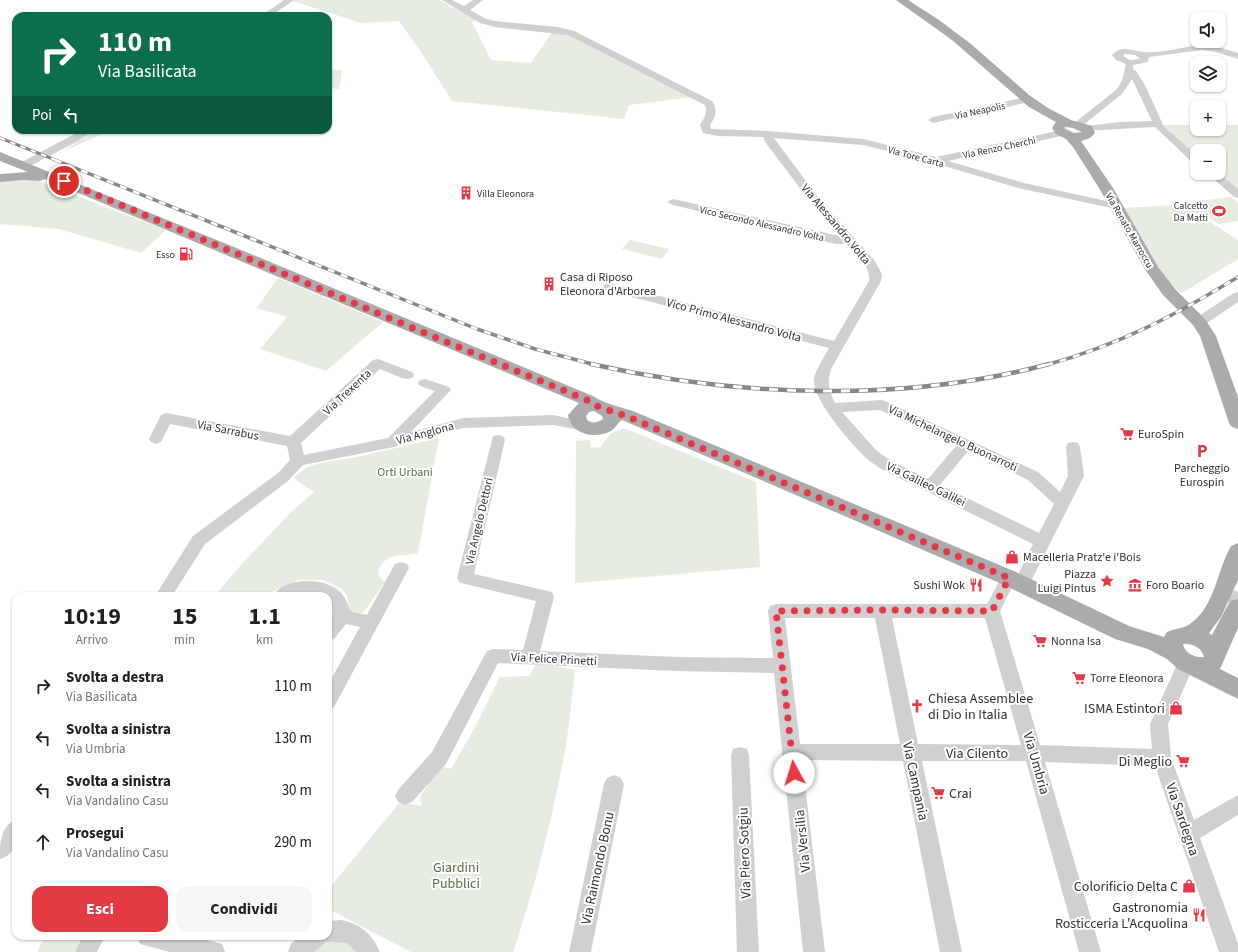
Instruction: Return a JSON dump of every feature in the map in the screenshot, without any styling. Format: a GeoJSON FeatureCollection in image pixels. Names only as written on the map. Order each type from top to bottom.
{"type":"FeatureCollection","features":[{"type":"Feature","properties":{"kind":"main road","name":"Via Renato Marroccu"},"geometry":{"type":"LineString","coordinates":[[901,0],[935,21],[964,44],[1026,100],[1071,130],[1151,268],[1169,292],[1199,322],[1208,336],[1214,349],[1238,423]]}},
{"type":"Feature","properties":{"kind":"main road"},"geometry":{"type":"LineString","coordinates":[[0,156],[388,318],[589,412],[622,421],[642,423],[1015,581],[1123,633],[1187,653],[1231,685]]}},
{"type":"Feature","properties":{"kind":"main road"},"geometry":{"type":"LineString","coordinates":[[0,168],[22,165]]}},
{"type":"Feature","properties":{"kind":"main road"},"geometry":{"type":"LineString","coordinates":[[0,178],[11,173],[22,165]]}},
{"type":"Feature","properties":{"kind":"main road"},"geometry":{"type":"LineString","coordinates":[[0,178],[32,176],[77,187]]}},
{"type":"Feature","properties":{"kind":"main road"},"geometry":{"type":"LineString","coordinates":[[1187,653],[1233,594],[1238,550]]}},
{"type":"Feature","properties":{"kind":"main road"},"geometry":{"type":"LineString","coordinates":[[1187,653],[1197,632],[1233,594]]}},
{"type":"Feature","properties":{"kind":"street"},"geometry":{"type":"LineString","coordinates":[[271,12],[290,0]]}},
{"type":"Feature","properties":{"kind":"street"},"geometry":{"type":"LineString","coordinates":[[446,0],[464,10],[479,0]]}},
{"type":"Feature","properties":{"kind":"street","name":"Via Tore Carta"},"geometry":{"type":"LineString","coordinates":[[464,10],[482,21],[495,24],[558,30],[571,33],[709,103],[712,110],[705,128],[707,131],[768,134],[863,142],[936,160],[1022,186],[1116,206]]}},
{"type":"Feature","properties":{"kind":"street"},"geometry":{"type":"LineString","coordinates":[[1136,56],[1202,48],[1212,48],[1238,56]]}},
{"type":"Feature","properties":{"kind":"street"},"geometry":{"type":"LineString","coordinates":[[1071,130],[1119,92],[1127,81],[1136,56]]}},
{"type":"Feature","properties":{"kind":"street"},"geometry":{"type":"LineString","coordinates":[[1136,56],[1133,73],[1140,84],[1157,124],[1190,155]]}},
{"type":"Feature","properties":{"kind":"street"},"geometry":{"type":"LineString","coordinates":[[1127,81],[1140,84]]}},
{"type":"Feature","properties":{"kind":"street","name":"Via Neapolis"},"geometry":{"type":"LineString","coordinates":[[933,120],[1026,100]]}},
{"type":"Feature","properties":{"kind":"street","name":"Via Renzo Cherchi"},"geometry":{"type":"LineString","coordinates":[[936,160],[1071,130],[1120,125],[1157,124]]}},
{"type":"Feature","properties":{"kind":"street"},"geometry":{"type":"LineString","coordinates":[[22,165],[74,140],[83,134]]}},
{"type":"Feature","properties":{"kind":"street","name":"Via Alessandro Volta"},"geometry":{"type":"LineString","coordinates":[[768,134],[768,140],[816,202],[870,263],[876,274],[875,281],[824,369],[821,379],[822,391],[829,405]]}},
{"type":"Feature","properties":{"kind":"street"},"geometry":{"type":"LineString","coordinates":[[1220,180],[1238,196]]}},
{"type":"Feature","properties":{"kind":"street","name":"Vico Secondo Alessandro Volta"},"geometry":{"type":"LineString","coordinates":[[673,202],[836,240],[851,240]]}},
{"type":"Feature","properties":{"kind":"street","name":"Vico Primo Alessandro Volta"},"geometry":{"type":"LineString","coordinates":[[609,288],[836,346]]}},
{"type":"Feature","properties":{"kind":"street"},"geometry":{"type":"LineString","coordinates":[[1199,322],[1238,296]]}},
{"type":"Feature","properties":{"kind":"street","name":"Via Trexenta"},"geometry":{"type":"LineString","coordinates":[[293,442],[378,363],[408,375]]}},
{"type":"Feature","properties":{"kind":"street"},"geometry":{"type":"LineString","coordinates":[[394,442],[444,390],[425,383]]}},
{"type":"Feature","properties":{"kind":"street","name":"Via Michelangelo Buonarroti"},"geometry":{"type":"LineString","coordinates":[[829,405],[882,405],[1033,476],[1063,503]]}},
{"type":"Feature","properties":{"kind":"street","name":"Via Galileo Galilei"},"geometry":{"type":"LineString","coordinates":[[829,405],[871,454],[886,465],[1043,542]]}},
{"type":"Feature","properties":{"kind":"street","name":"Via Anglona"},"geometry":{"type":"LineString","coordinates":[[298,461],[394,442],[463,423],[553,420],[589,412]]}},
{"type":"Feature","properties":{"kind":"street","name":"Via Sarrabus"},"geometry":{"type":"LineString","coordinates":[[156,439],[166,418],[293,442]]}},
{"type":"Feature","properties":{"kind":"street","name":"Via Angelo Dettori"},"geometry":{"type":"LineString","coordinates":[[498,440],[466,578],[546,597],[530,657]]}},
{"type":"Feature","properties":{"kind":"street"},"geometry":{"type":"LineString","coordinates":[[166,592],[199,540],[283,477],[298,461],[293,442]]}},
{"type":"Feature","properties":{"kind":"street"},"geometry":{"type":"LineString","coordinates":[[930,486],[966,444]]}},
{"type":"Feature","properties":{"kind":"street"},"geometry":{"type":"LineString","coordinates":[[882,610],[992,611],[1043,542],[1063,503],[1076,476],[1073,447]]}},
{"type":"Feature","properties":{"kind":"street"},"geometry":{"type":"LineString","coordinates":[[332,695],[401,568]]}},
{"type":"Feature","properties":{"kind":"street"},"geometry":{"type":"LineString","coordinates":[[290,592],[298,588],[312,586],[326,589],[330,592]]}},
{"type":"Feature","properties":{"kind":"street"},"geometry":{"type":"LineString","coordinates":[[332,593],[336,596],[341,606],[341,616],[332,631]]}},
{"type":"Feature","properties":{"kind":"street","name":"Via Versilia"},"geometry":{"type":"LineString","coordinates":[[814,952],[776,611],[882,610]]}},
{"type":"Feature","properties":{"kind":"street","name":"Via Campania"},"geometry":{"type":"LineString","coordinates":[[882,610],[951,952]]}},
{"type":"Feature","properties":{"kind":"street","name":"Via Umbria"},"geometry":{"type":"LineString","coordinates":[[992,611],[1090,952]]}},
{"type":"Feature","properties":{"kind":"street"},"geometry":{"type":"LineString","coordinates":[[341,616],[372,623]]}},
{"type":"Feature","properties":{"kind":"street","name":"Via Sardegna"},"geometry":{"type":"LineString","coordinates":[[1187,653],[1159,724],[1162,758],[1230,952]]}},
{"type":"Feature","properties":{"kind":"street","name":"Via Felice Prinetti"},"geometry":{"type":"LineString","coordinates":[[405,796],[439,758],[493,656],[676,664],[781,666]]}},
{"type":"Feature","properties":{"kind":"street","name":"Via Cilento"},"geometry":{"type":"LineString","coordinates":[[792,752],[1034,753],[1162,758]]}},
{"type":"Feature","properties":{"kind":"street","name":"Via Piero Sotgiu"},"geometry":{"type":"LineString","coordinates":[[740,755],[748,952]]}},
{"type":"Feature","properties":{"kind":"street","name":"Via Raimondo Bonu"},"geometry":{"type":"LineString","coordinates":[[580,952],[614,784]]}},
{"type":"Feature","properties":{"kind":"street"},"geometry":{"type":"LineString","coordinates":[[1189,834],[1238,804]]}},
{"type":"Feature","properties":{"kind":"street"},"geometry":{"type":"LineString","coordinates":[[0,849],[7,844],[12,836]]}},
{"type":"Feature","properties":{"kind":"street"},"geometry":{"type":"LineString","coordinates":[[332,931],[348,932],[358,937],[369,952]]}},
{"type":"Feature","properties":{"kind":"street"},"geometry":{"type":"LineString","coordinates":[[86,952],[92,940]]}},
{"type":"Feature","properties":{"kind":"street"},"geometry":{"type":"LineString","coordinates":[[164,940],[214,952]]}},
{"type":"Feature","properties":{"kind":"street"},"geometry":{"type":"LineString","coordinates":[[299,952],[310,940]]}},
{"type":"Feature","properties":{"kind":"green space"},"geometry":{"type":"Polygon","coordinates":[[[439,0],[476,20],[472,22],[491,60],[531,63],[553,31],[568,33],[694,97],[629,105],[624,119],[452,101],[423,55],[399,21],[361,23],[332,14],[332,12],[327,12],[293,1],[439,0]]]}},
{"type":"Feature","properties":{"kind":"green space"},"geometry":{"type":"Polygon","coordinates":[[[332,69],[342,70],[339,89],[332,88],[332,69]]]}},
{"type":"Feature","properties":{"kind":"green space"},"geometry":{"type":"Polygon","coordinates":[[[1163,125],[1190,125],[1190,136],[1226,136],[1226,125],[1238,125],[1238,192],[1226,180],[1226,144],[1190,144],[1190,151],[1167,131],[1163,125]]]}},
{"type":"Feature","properties":{"kind":"green space"},"geometry":{"type":"Polygon","coordinates":[[[89,134],[102,134],[62,152],[89,134]]]}},
{"type":"Feature","properties":{"kind":"green space"},"geometry":{"type":"Polygon","coordinates":[[[24,178],[41,182],[166,230],[141,253],[59,229],[0,224],[0,180],[24,178]]]}},
{"type":"Feature","properties":{"kind":"green space"},"geometry":{"type":"Polygon","coordinates":[[[1231,197],[1238,203],[1238,221],[1219,224],[1206,217],[1213,224],[1238,240],[1238,259],[1182,293],[1165,281],[1123,208],[1191,204],[1190,202],[1231,197]]]}},
{"type":"Feature","properties":{"kind":"green space"},"geometry":{"type":"Polygon","coordinates":[[[630,240],[669,249],[662,259],[622,249],[630,240]]]}},
{"type":"Feature","properties":{"kind":"green space"},"geometry":{"type":"Polygon","coordinates":[[[278,278],[383,322],[326,371],[260,349],[287,317],[257,308],[278,278]]]}},
{"type":"Feature","properties":{"kind":"green space"},"geometry":{"type":"Polygon","coordinates":[[[626,429],[756,482],[760,567],[575,583],[576,441],[590,440],[591,448],[601,447],[611,434],[617,430],[626,429]]]}},
{"type":"Feature","properties":{"kind":"green space","name":"Orti Urbani"},"geometry":{"type":"Polygon","coordinates":[[[439,438],[418,553],[391,557],[382,564],[378,570],[380,578],[385,582],[363,613],[350,611],[347,596],[342,589],[323,580],[299,580],[271,592],[218,592],[240,566],[292,511],[314,492],[293,478],[307,467],[325,462],[353,458],[439,438]]]}},
{"type":"Feature","properties":{"kind":"green space","name":"Giardini Pubblici"},"geometry":{"type":"Polygon","coordinates":[[[537,663],[575,670],[566,745],[555,798],[543,850],[513,952],[411,952],[332,911],[332,885],[400,802],[422,806],[420,797],[441,765],[451,769],[474,729],[500,677],[529,676],[537,663]]]}},
{"type":"Feature","properties":{"kind":"green space"},"geometry":{"type":"Polygon","coordinates":[[[43,940],[87,940],[80,952],[37,952],[43,940]]]}},
{"type":"Feature","properties":{"kind":"green space"},"geometry":{"type":"Polygon","coordinates":[[[328,941],[349,943],[358,952],[310,952],[328,941]]]}},
{"type":"Feature","properties":{"kind":"railway"},"geometry":{"type":"LineString","coordinates":[[0,138],[58,161]]}},
{"type":"Feature","properties":{"kind":"railway"},"geometry":{"type":"LineString","coordinates":[[55,160],[477,329],[535,349],[596,365]]}},
{"type":"Feature","properties":{"kind":"railway"},"geometry":{"type":"LineString","coordinates":[[1046,365],[1122,339],[1168,317],[1238,277]]}},
{"type":"Feature","properties":{"kind":"railway"},"geometry":{"type":"LineString","coordinates":[[591,364],[596,365]]}},
{"type":"Feature","properties":{"kind":"railway"},"geometry":{"type":"LineString","coordinates":[[596,365],[647,375],[704,383],[762,389],[821,391],[879,390],[937,385],[994,377],[1049,364]]}},
{"type":"Feature","properties":{"kind":"place","name":"Villa Eleonora"},"geometry":{"type":"Point","coordinates":[466,193]}},
{"type":"Feature","properties":{"kind":"place","name":"Calcetto Da Matti"},"geometry":{"type":"Point","coordinates":[1219,211]}},
{"type":"Feature","properties":{"kind":"place","name":"Esso"},"geometry":{"type":"Point","coordinates":[186,254]}},
{"type":"Feature","properties":{"kind":"place","name":"Casa di Riposo Eleonora d'Arborea"},"geometry":{"type":"Point","coordinates":[549,284]}},
{"type":"Feature","properties":{"kind":"place","name":"EuroSpin"},"geometry":{"type":"Point","coordinates":[1127,434]}},
{"type":"Feature","properties":{"kind":"place","name":"Parcheggio Eurospin"},"geometry":{"type":"Point","coordinates":[1202,451]}},
{"type":"Feature","properties":{"kind":"place","name":"Macelleria Pratz'e i'Bois"},"geometry":{"type":"Point","coordinates":[1012,557]}},
{"type":"Feature","properties":{"kind":"place","name":"Piazza Luigi Pintus"},"geometry":{"type":"Point","coordinates":[1107,581]}},
{"type":"Feature","properties":{"kind":"place","name":"Sushi Wok"},"geometry":{"type":"Point","coordinates":[976,585]}},
{"type":"Feature","properties":{"kind":"place","name":"Foro Boario"},"geometry":{"type":"Point","coordinates":[1135,585]}},
{"type":"Feature","properties":{"kind":"place","name":"Nonna Isa"},"geometry":{"type":"Point","coordinates":[1040,641]}},
{"type":"Feature","properties":{"kind":"place","name":"Torre Eleonora"},"geometry":{"type":"Point","coordinates":[1079,678]}},
{"type":"Feature","properties":{"kind":"place","name":"Chiesa Assemblee di Dio in Italia"},"geometry":{"type":"Point","coordinates":[917,706]}},
{"type":"Feature","properties":{"kind":"place","name":"ISMA Estintori"},"geometry":{"type":"Point","coordinates":[1176,708]}},
{"type":"Feature","properties":{"kind":"place","name":"Di Meglio"},"geometry":{"type":"Point","coordinates":[1183,761]}},
{"type":"Feature","properties":{"kind":"place","name":"Crai"},"geometry":{"type":"Point","coordinates":[938,793]}},
{"type":"Feature","properties":{"kind":"place","name":"Colorificio Delta C"},"geometry":{"type":"Point","coordinates":[1189,886]}},
{"type":"Feature","properties":{"kind":"place","name":"Gastronomia Rosticceria L'Acquolina"},"geometry":{"type":"Point","coordinates":[1199,915]}},
{"type":"Feature","properties":{"kind":"route"},"geometry":{"type":"LineString","coordinates":[[64,181],[388,318],[573,394],[594,405],[619,413],[1009,578],[992,611],[776,611],[794,773]]}}]}
